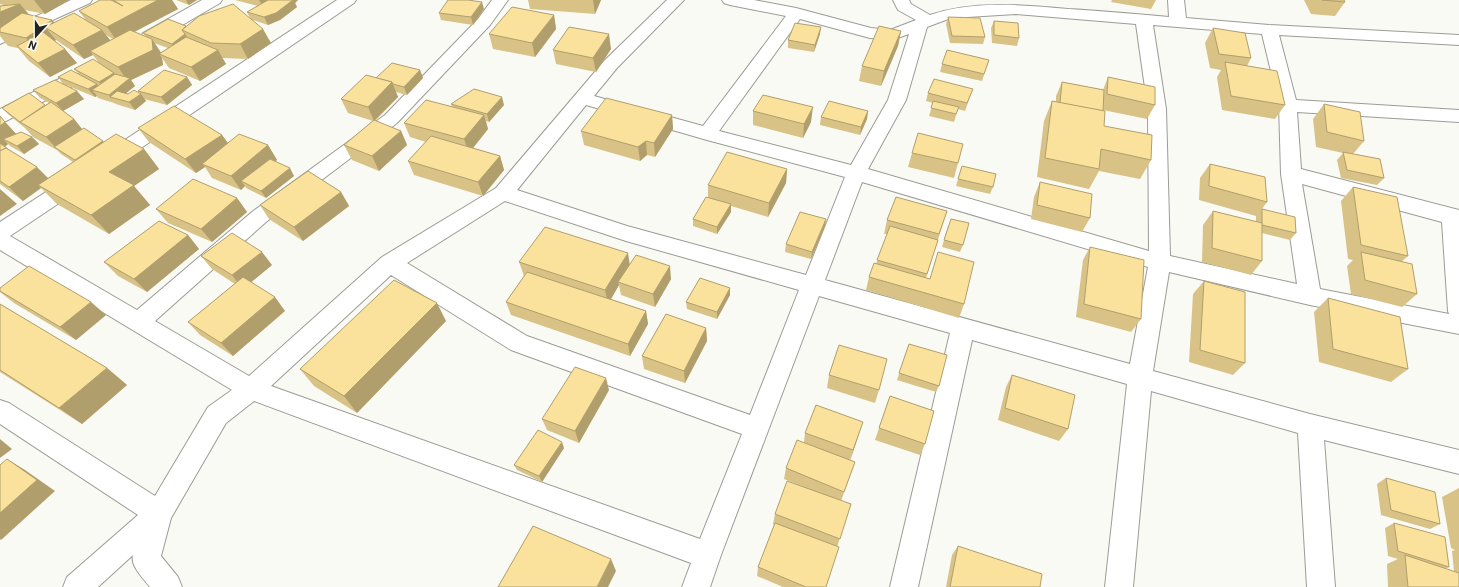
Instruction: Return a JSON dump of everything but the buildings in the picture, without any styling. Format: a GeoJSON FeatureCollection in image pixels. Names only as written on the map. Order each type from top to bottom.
{"type":"FeatureCollection","features":[{"type":"Feature","properties":{"kind":"street"},"geometry":{"type":"LineString","coordinates":[[0,39],[84,0]]}},
{"type":"Feature","properties":{"kind":"street"},"geometry":{"type":"LineString","coordinates":[[134,46],[214,0]]}},
{"type":"Feature","properties":{"kind":"street"},"geometry":{"type":"LineString","coordinates":[[0,232],[348,0]]}},
{"type":"Feature","properties":{"kind":"street"},"geometry":{"type":"LineString","coordinates":[[138,322],[259,217],[391,118],[484,22],[500,0]]}},
{"type":"Feature","properties":{"kind":"street"},"geometry":{"type":"LineString","coordinates":[[168,587],[146,559],[159,514],[217,415],[251,389],[390,263],[503,193],[611,64],[676,0]]}},
{"type":"Feature","properties":{"kind":"street"},"geometry":{"type":"LineString","coordinates":[[730,0],[796,13],[870,33],[892,35],[948,14],[1016,5],[1144,21],[1269,30],[1459,40]]}},
{"type":"Feature","properties":{"kind":"street"},"geometry":{"type":"LineString","coordinates":[[901,0],[904,6],[925,23]]}},
{"type":"Feature","properties":{"kind":"street"},"geometry":{"type":"LineString","coordinates":[[1176,0],[1178,23]]}},
{"type":"Feature","properties":{"kind":"street"},"geometry":{"type":"LineString","coordinates":[[707,134],[796,13]]}},
{"type":"Feature","properties":{"kind":"street"},"geometry":{"type":"LineString","coordinates":[[1119,587],[1140,377],[1160,262],[1157,109],[1144,21]]}},
{"type":"Feature","properties":{"kind":"street"},"geometry":{"type":"LineString","coordinates":[[696,587],[707,554],[856,173],[897,100],[925,23]]}},
{"type":"Feature","properties":{"kind":"street"},"geometry":{"type":"LineString","coordinates":[[1269,30],[1288,105],[1291,174],[1310,296]]}},
{"type":"Feature","properties":{"kind":"street"},"geometry":{"type":"LineString","coordinates":[[0,117],[77,76]]}},
{"type":"Feature","properties":{"kind":"street"},"geometry":{"type":"LineString","coordinates":[[582,98],[707,134],[856,173],[1160,262],[1310,296],[1459,325]]}},
{"type":"Feature","properties":{"kind":"street"},"geometry":{"type":"LineString","coordinates":[[1288,105],[1459,116]]}},
{"type":"Feature","properties":{"kind":"street"},"geometry":{"type":"LineString","coordinates":[[1291,174],[1456,217],[1459,311]]}},
{"type":"Feature","properties":{"kind":"street"},"geometry":{"type":"LineString","coordinates":[[503,193],[626,233],[813,284],[963,328],[1310,425],[1459,462]]}},
{"type":"Feature","properties":{"kind":"street"},"geometry":{"type":"LineString","coordinates":[[0,240],[251,389],[707,554]]}},
{"type":"Feature","properties":{"kind":"street"},"geometry":{"type":"LineString","coordinates":[[390,263],[519,344],[756,428]]}},
{"type":"Feature","properties":{"kind":"street"},"geometry":{"type":"LineString","coordinates":[[904,587],[963,328]]}},
{"type":"Feature","properties":{"kind":"street"},"geometry":{"type":"LineString","coordinates":[[0,411],[159,514]]}},
{"type":"Feature","properties":{"kind":"street"},"geometry":{"type":"LineString","coordinates":[[1310,425],[1321,587]]}},
{"type":"Feature","properties":{"kind":"street"},"geometry":{"type":"LineString","coordinates":[[77,587],[159,514]]}}]}
